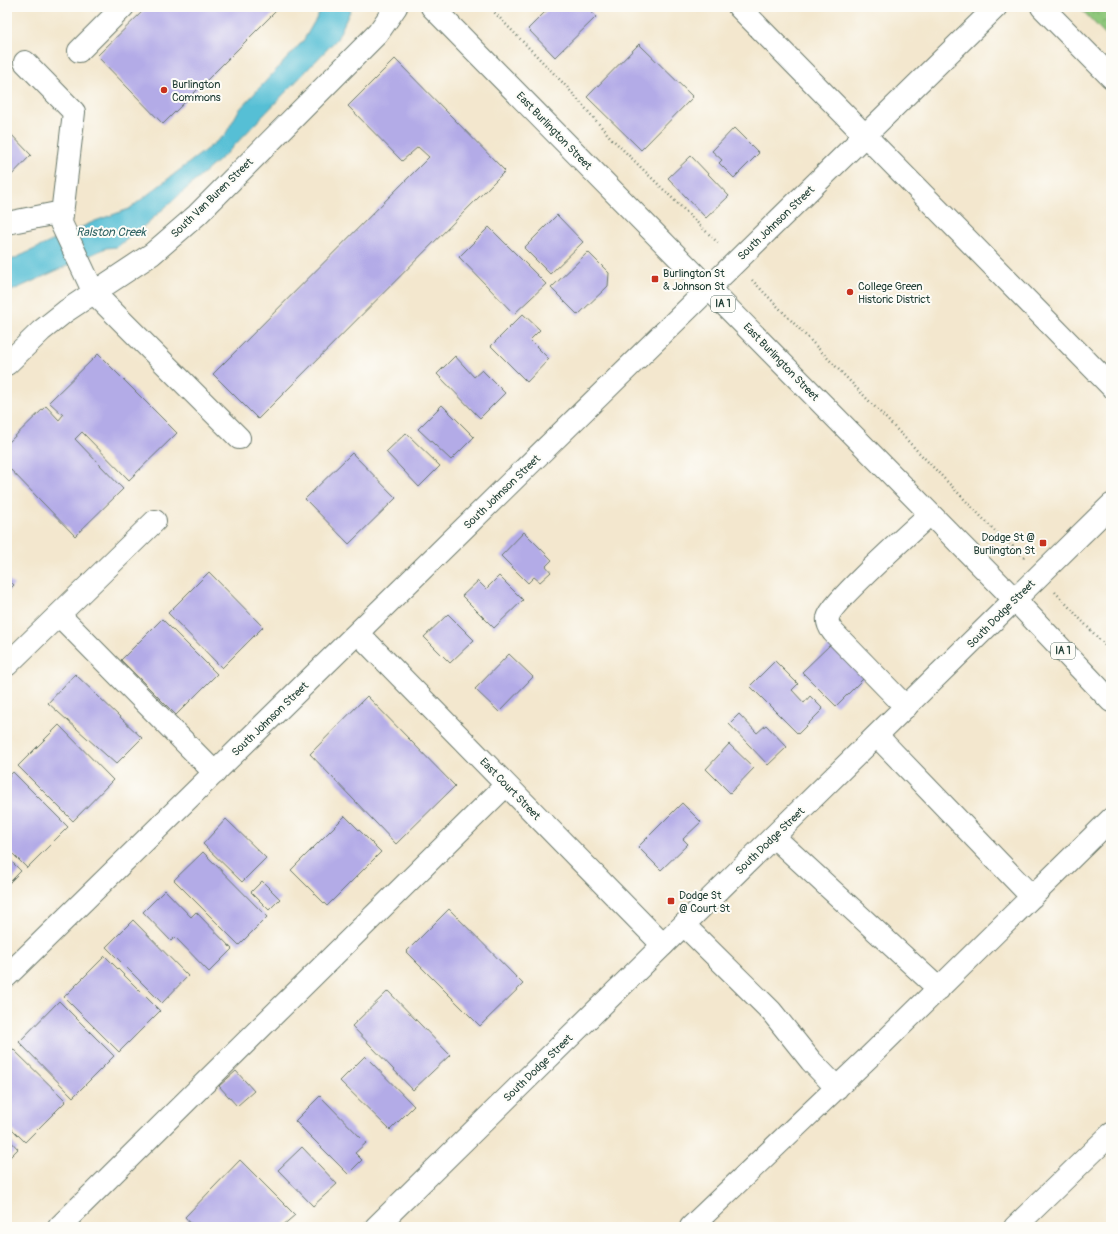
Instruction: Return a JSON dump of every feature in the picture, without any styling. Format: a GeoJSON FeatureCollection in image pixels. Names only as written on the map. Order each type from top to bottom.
{"type":"FeatureCollection","features":[{"type":"Feature","properties":{"kind":"street"},"geometry":{"type":"LineString","coordinates":[[79,51],[123,7]]}},
{"type":"Feature","properties":{"kind":"street","name":"South Van Buren Street"},"geometry":{"type":"LineString","coordinates":[[7,364],[41,331],[152,254],[198,215],[378,33],[396,7]]}},
{"type":"Feature","properties":{"kind":"street","name":"East Burlington Street"},"geometry":{"type":"LineString","coordinates":[[432,7],[1015,600],[1111,701]]}},
{"type":"Feature","properties":{"kind":"street"},"geometry":{"type":"LineString","coordinates":[[739,7],[1111,386]]}},
{"type":"Feature","properties":{"kind":"street","name":"South Johnson Street"},"geometry":{"type":"LineString","coordinates":[[7,976],[996,7]]}},
{"type":"Feature","properties":{"kind":"street"},"geometry":{"type":"LineString","coordinates":[[1042,7],[1111,77]]}},
{"type":"Feature","properties":{"kind":"street"},"geometry":{"type":"LineString","coordinates":[[25,62],[74,112],[61,223],[94,293],[239,438]]}},
{"type":"Feature","properties":{"kind":"street"},"geometry":{"type":"LineString","coordinates":[[7,223],[62,212]]}},
{"type":"Feature","properties":{"kind":"street","name":"South Dodge Street"},"geometry":{"type":"LineString","coordinates":[[376,1227],[1111,505]]}},
{"type":"Feature","properties":{"kind":"street"},"geometry":{"type":"LineString","coordinates":[[906,707],[833,632],[828,625],[828,618],[840,600],[930,514]]}},
{"type":"Feature","properties":{"kind":"street"},"geometry":{"type":"LineString","coordinates":[[7,666],[155,521]]}},
{"type":"Feature","properties":{"kind":"street"},"geometry":{"type":"LineString","coordinates":[[59,615],[215,773]]}},
{"type":"Feature","properties":{"kind":"street","name":"East Court Street"},"geometry":{"type":"LineString","coordinates":[[358,633],[663,945]]}},
{"type":"Feature","properties":{"kind":"street"},"geometry":{"type":"LineString","coordinates":[[877,736],[1032,897]]}},
{"type":"Feature","properties":{"kind":"street"},"geometry":{"type":"LineString","coordinates":[[59,1227],[506,785]]}},
{"type":"Feature","properties":{"kind":"street"},"geometry":{"type":"LineString","coordinates":[[691,1227],[939,989],[1111,819]]}},
{"type":"Feature","properties":{"kind":"street"},"geometry":{"type":"LineString","coordinates":[[774,837],[939,989]]}},
{"type":"Feature","properties":{"kind":"street"},"geometry":{"type":"LineString","coordinates":[[684,925],[771,1011],[811,1061],[836,1088]]}},
{"type":"Feature","properties":{"kind":"street"},"geometry":{"type":"LineString","coordinates":[[1015,1227],[1111,1134]]}},
{"type":"Feature","properties":{"kind":"path"},"geometry":{"type":"LineString","coordinates":[[489,7],[567,87],[612,138],[737,261],[757,287],[995,531],[1015,548],[1111,652]]}},
{"type":"Feature","properties":{"kind":"green space"},"geometry":{"type":"Polygon","coordinates":[[[1079,7],[1111,7],[1111,40],[1079,7]]]}},
{"type":"Feature","properties":{"kind":"water","name":"Ralston Creek"},"geometry":{"type":"Polygon","coordinates":[[[323,7],[352,7],[337,39],[228,152],[144,226],[117,247],[106,248],[7,293],[7,262],[95,221],[129,209],[225,135],[239,110],[303,41],[323,7]]]}},
{"type":"Feature","properties":{"kind":"building","name":"Burlington Commons"},"geometry":{"type":"Polygon","coordinates":[[[147,7],[280,7],[163,124],[97,56],[147,7]]]}},
{"type":"Feature","properties":{"kind":"building"},"geometry":{"type":"Polygon","coordinates":[[[550,7],[587,7],[596,17],[555,57],[528,29],[550,7]]]}},
{"type":"Feature","properties":{"kind":"building"},"geometry":{"type":"Polygon","coordinates":[[[639,44],[693,97],[641,150],[587,97],[639,44]]]}},
{"type":"Feature","properties":{"kind":"building"},"geometry":{"type":"Polygon","coordinates":[[[395,59],[505,171],[258,419],[213,374],[429,157],[418,147],[402,161],[348,106],[395,59]]]}},
{"type":"Feature","properties":{"kind":"building"},"geometry":{"type":"Polygon","coordinates":[[[734,128],[759,153],[734,178],[719,163],[722,160],[712,151],[734,128]]]}},
{"type":"Feature","properties":{"kind":"building"},"geometry":{"type":"Polygon","coordinates":[[[7,130],[31,155],[7,180],[7,130]]]}},
{"type":"Feature","properties":{"kind":"building"},"geometry":{"type":"Polygon","coordinates":[[[691,156],[729,196],[706,218],[668,178],[691,156]]]}},
{"type":"Feature","properties":{"kind":"building"},"geometry":{"type":"Polygon","coordinates":[[[557,215],[583,242],[550,274],[524,248],[557,215]]]}},
{"type":"Feature","properties":{"kind":"building"},"geometry":{"type":"Polygon","coordinates":[[[489,227],[546,284],[514,314],[459,257],[489,227]]]}},
{"type":"Feature","properties":{"kind":"building"},"geometry":{"type":"Polygon","coordinates":[[[588,252],[609,273],[608,286],[578,315],[551,288],[588,252]]]}},
{"type":"Feature","properties":{"kind":"building"},"geometry":{"type":"Polygon","coordinates":[[[523,314],[540,330],[530,340],[549,359],[527,382],[491,346],[523,314]]]}},
{"type":"Feature","properties":{"kind":"building"},"geometry":{"type":"Polygon","coordinates":[[[98,354],[177,433],[129,480],[82,432],[75,439],[123,489],[75,536],[7,466],[7,444],[46,406],[59,420],[63,415],[49,402],[98,354]]]}},
{"type":"Feature","properties":{"kind":"building"},"geometry":{"type":"Polygon","coordinates":[[[455,356],[474,377],[482,370],[505,393],[480,418],[437,374],[455,356]]]}},
{"type":"Feature","properties":{"kind":"building"},"geometry":{"type":"Polygon","coordinates":[[[442,405],[474,437],[451,460],[418,429],[442,405]]]}},
{"type":"Feature","properties":{"kind":"building"},"geometry":{"type":"Polygon","coordinates":[[[406,433],[440,466],[419,487],[386,452],[406,433]]]}},
{"type":"Feature","properties":{"kind":"building"},"geometry":{"type":"Polygon","coordinates":[[[352,453],[396,498],[349,544],[305,499],[352,453]]]}},
{"type":"Feature","properties":{"kind":"building"},"geometry":{"type":"Polygon","coordinates":[[[524,532],[552,560],[546,566],[551,572],[540,582],[534,577],[528,583],[501,556],[524,532]]]}},
{"type":"Feature","properties":{"kind":"building"},"geometry":{"type":"Polygon","coordinates":[[[209,572],[263,627],[222,668],[168,613],[209,572]]]}},
{"type":"Feature","properties":{"kind":"building"},"geometry":{"type":"Polygon","coordinates":[[[499,576],[523,600],[494,628],[462,596],[478,581],[486,589],[499,576]]]}},
{"type":"Feature","properties":{"kind":"building"},"geometry":{"type":"Polygon","coordinates":[[[7,578],[14,585],[7,592],[7,578]]]}},
{"type":"Feature","properties":{"kind":"building"},"geometry":{"type":"Polygon","coordinates":[[[448,614],[474,640],[450,663],[424,637],[448,614]]]}},
{"type":"Feature","properties":{"kind":"building"},"geometry":{"type":"Polygon","coordinates":[[[162,619],[217,674],[176,715],[121,660],[162,619]]]}},
{"type":"Feature","properties":{"kind":"building"},"geometry":{"type":"Polygon","coordinates":[[[832,643],[865,677],[836,706],[802,672],[832,643]]]}},
{"type":"Feature","properties":{"kind":"building"},"geometry":{"type":"Polygon","coordinates":[[[509,654],[533,677],[499,712],[475,689],[509,654]]]}},
{"type":"Feature","properties":{"kind":"building"},"geometry":{"type":"Polygon","coordinates":[[[775,661],[798,684],[792,690],[804,703],[810,696],[823,709],[798,734],[750,686],[775,661]]]}},
{"type":"Feature","properties":{"kind":"building"},"geometry":{"type":"Polygon","coordinates":[[[75,674],[142,738],[116,764],[48,703],[75,674]]]}},
{"type":"Feature","properties":{"kind":"building"},"geometry":{"type":"Polygon","coordinates":[[[367,696],[455,786],[396,844],[310,754],[367,696]]]}},
{"type":"Feature","properties":{"kind":"building"},"geometry":{"type":"Polygon","coordinates":[[[739,714],[757,733],[766,725],[787,747],[768,765],[729,724],[739,714]]]}},
{"type":"Feature","properties":{"kind":"building"},"geometry":{"type":"Polygon","coordinates":[[[59,725],[113,780],[73,821],[18,766],[59,725]]]}},
{"type":"Feature","properties":{"kind":"building"},"geometry":{"type":"Polygon","coordinates":[[[729,744],[754,768],[730,793],[706,769],[729,744]]]}},
{"type":"Feature","properties":{"kind":"building"},"geometry":{"type":"Polygon","coordinates":[[[13,772],[68,827],[27,868],[7,848],[7,778],[13,772]]]}},
{"type":"Feature","properties":{"kind":"building"},"geometry":{"type":"Polygon","coordinates":[[[682,803],[701,822],[683,839],[688,844],[661,870],[638,847],[682,803]]]}},
{"type":"Feature","properties":{"kind":"building"},"geometry":{"type":"Polygon","coordinates":[[[345,816],[381,852],[327,906],[291,870],[345,816]]]}},
{"type":"Feature","properties":{"kind":"building"},"geometry":{"type":"Polygon","coordinates":[[[226,819],[266,858],[242,882],[203,844],[226,819]]]}},
{"type":"Feature","properties":{"kind":"building"},"geometry":{"type":"Polygon","coordinates":[[[203,852],[267,917],[239,945],[174,880],[203,852]]]}},
{"type":"Feature","properties":{"kind":"building"},"geometry":{"type":"Polygon","coordinates":[[[7,857],[21,871],[7,885],[7,857]]]}},
{"type":"Feature","properties":{"kind":"building"},"geometry":{"type":"Polygon","coordinates":[[[262,881],[280,899],[269,910],[251,892],[262,881]]]}},
{"type":"Feature","properties":{"kind":"building"},"geometry":{"type":"Polygon","coordinates":[[[165,890],[191,917],[196,912],[232,949],[209,972],[175,937],[171,941],[143,912],[165,890]]]}},
{"type":"Feature","properties":{"kind":"building"},"geometry":{"type":"Polygon","coordinates":[[[449,909],[523,984],[480,1026],[406,952],[449,909]]]}},
{"type":"Feature","properties":{"kind":"building"},"geometry":{"type":"Polygon","coordinates":[[[133,920],[188,976],[162,1003],[106,947],[133,920]]]}},
{"type":"Feature","properties":{"kind":"building"},"geometry":{"type":"Polygon","coordinates":[[[105,956],[160,1011],[119,1052],[64,997],[105,956]]]}},
{"type":"Feature","properties":{"kind":"building"},"geometry":{"type":"Polygon","coordinates":[[[388,991],[450,1055],[413,1090],[352,1026],[388,991]]]}},
{"type":"Feature","properties":{"kind":"building"},"geometry":{"type":"Polygon","coordinates":[[[59,1001],[114,1056],[73,1097],[19,1042],[59,1001]]]}},
{"type":"Feature","properties":{"kind":"building"},"geometry":{"type":"Polygon","coordinates":[[[11,1047],[66,1101],[25,1142],[7,1124],[7,1051],[11,1047]]]}},
{"type":"Feature","properties":{"kind":"building"},"geometry":{"type":"Polygon","coordinates":[[[365,1056],[414,1106],[390,1130],[340,1081],[365,1056]]]}},
{"type":"Feature","properties":{"kind":"building"},"geometry":{"type":"Polygon","coordinates":[[[236,1071],[254,1091],[237,1106],[219,1086],[236,1071]]]}},
{"type":"Feature","properties":{"kind":"building"},"geometry":{"type":"Polygon","coordinates":[[[320,1096],[366,1143],[355,1153],[362,1160],[348,1174],[295,1121],[320,1096]]]}},
{"type":"Feature","properties":{"kind":"building"},"geometry":{"type":"Polygon","coordinates":[[[7,1137],[18,1149],[7,1160],[7,1137]]]}},
{"type":"Feature","properties":{"kind":"building"},"geometry":{"type":"Polygon","coordinates":[[[302,1147],[337,1184],[313,1206],[278,1170],[302,1147]]]}},
{"type":"Feature","properties":{"kind":"building"},"geometry":{"type":"Polygon","coordinates":[[[240,1160],[295,1215],[281,1227],[194,1227],[185,1217],[240,1160]]]}},
{"type":"Feature","properties":{"kind":"place","name":"Burlington Commons"},"geometry":{"type":"Point","coordinates":[164,90]}},
{"type":"Feature","properties":{"kind":"place","name":"Burlington St & Johnson St"},"geometry":{"type":"Point","coordinates":[655,279]}},
{"type":"Feature","properties":{"kind":"place","name":"College Green Historic District"},"geometry":{"type":"Point","coordinates":[850,292]}},
{"type":"Feature","properties":{"kind":"place","name":"Dodge St @ Burlington St"},"geometry":{"type":"Point","coordinates":[1043,543]}},
{"type":"Feature","properties":{"kind":"place","name":"Dodge St @ Court St"},"geometry":{"type":"Point","coordinates":[671,901]}}]}
